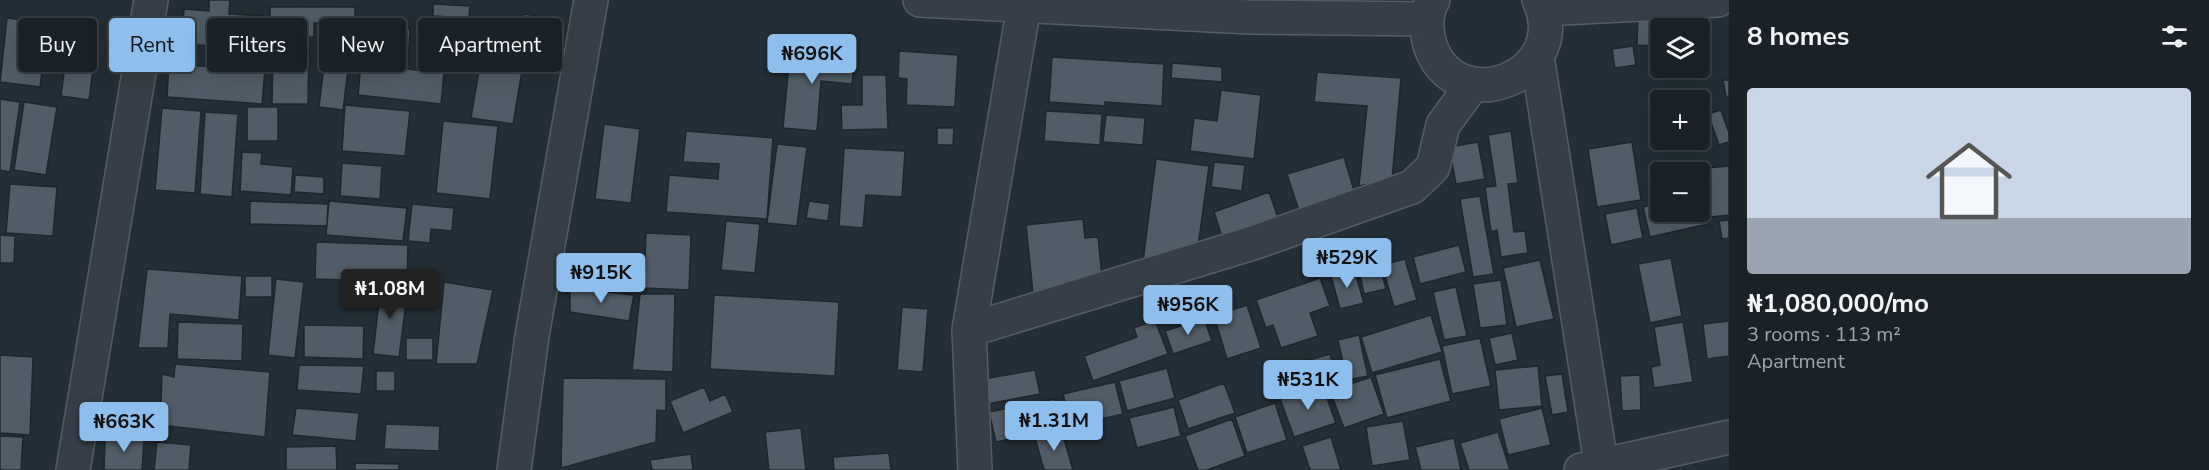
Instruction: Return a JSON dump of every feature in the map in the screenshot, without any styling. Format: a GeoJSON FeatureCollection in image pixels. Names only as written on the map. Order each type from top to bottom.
{"type":"FeatureCollection","features":[{"type":"Feature","properties":{"kind":"street"},"geometry":{"type":"LineString","coordinates":[[74,470],[151,0]]}},
{"type":"Feature","properties":{"kind":"street"},"geometry":{"type":"LineString","coordinates":[[514,470],[532,336],[591,0]]}},
{"type":"Feature","properties":{"kind":"street"},"geometry":{"type":"LineString","coordinates":[[920,0],[1024,2],[1249,17],[1430,10],[1428,36],[1433,53],[1443,67],[1457,78],[1473,84],[1492,85],[1510,80],[1526,70],[1537,56],[1544,41],[1545,25],[1541,5],[1719,0],[1729,9]]}},
{"type":"Feature","properties":{"kind":"street"},"geometry":{"type":"LineString","coordinates":[[975,470],[969,330],[1024,2]]}},
{"type":"Feature","properties":{"kind":"street"},"geometry":{"type":"LineString","coordinates":[[1537,56],[1595,468],[1729,437]]}},
{"type":"Feature","properties":{"kind":"street"},"geometry":{"type":"LineString","coordinates":[[969,330],[1257,242],[1412,187],[1433,167],[1443,125],[1473,84]]}},
{"type":"Feature","properties":{"kind":"building"},"geometry":{"type":"Polygon","coordinates":[[[209,0],[230,0],[229,14],[265,16],[265,18],[207,18],[207,46],[195,45],[195,18],[183,18],[184,9],[209,11],[209,0]]]}},
{"type":"Feature","properties":{"kind":"building"},"geometry":{"type":"Polygon","coordinates":[[[1311,0],[1356,0],[1355,10],[1310,6],[1311,0]]]}},
{"type":"Feature","properties":{"kind":"building"},"geometry":{"type":"Polygon","coordinates":[[[433,4],[470,6],[469,18],[433,16],[433,4]]]}},
{"type":"Feature","properties":{"kind":"building"},"geometry":{"type":"Polygon","coordinates":[[[270,7],[355,7],[355,18],[319,18],[319,23],[314,23],[314,37],[307,37],[307,18],[270,18],[270,7]]]}},
{"type":"Feature","properties":{"kind":"building"},"geometry":{"type":"Polygon","coordinates":[[[524,14],[548,18],[523,18],[524,14]]]}},
{"type":"Feature","properties":{"kind":"building"},"geometry":{"type":"Polygon","coordinates":[[[1638,15],[1659,16],[1659,18],[1650,18],[1650,46],[1637,45],[1638,15]]]}},
{"type":"Feature","properties":{"kind":"building"},"geometry":{"type":"Polygon","coordinates":[[[7,18],[18,19],[18,72],[42,72],[40,87],[0,82],[7,18]]]}},
{"type":"Feature","properties":{"kind":"building"},"geometry":{"type":"Polygon","coordinates":[[[406,29],[410,29],[408,65],[406,65],[406,29]]]}},
{"type":"Feature","properties":{"kind":"building"},"geometry":{"type":"Polygon","coordinates":[[[1633,46],[1636,65],[1615,68],[1612,49],[1633,46]]]}},
{"type":"Feature","properties":{"kind":"building"},"geometry":{"type":"Polygon","coordinates":[[[307,47],[309,47],[308,104],[272,104],[273,72],[307,72],[307,47]]]}},
{"type":"Feature","properties":{"kind":"building"},"geometry":{"type":"Polygon","coordinates":[[[790,51],[855,56],[852,84],[821,81],[817,131],[783,128],[790,51]]]}},
{"type":"Feature","properties":{"kind":"building"},"geometry":{"type":"Polygon","coordinates":[[[899,51],[958,55],[955,107],[906,105],[907,79],[898,78],[899,51]]]}},
{"type":"Feature","properties":{"kind":"building"},"geometry":{"type":"Polygon","coordinates":[[[1052,57],[1164,64],[1162,106],[1105,102],[1105,106],[1049,102],[1052,57]]]}},
{"type":"Feature","properties":{"kind":"building"},"geometry":{"type":"Polygon","coordinates":[[[1172,63],[1222,67],[1222,82],[1171,78],[1172,63]]]}},
{"type":"Feature","properties":{"kind":"building"},"geometry":{"type":"Polygon","coordinates":[[[195,66],[207,66],[207,72],[265,72],[262,104],[167,97],[169,72],[195,72],[195,66]]]}},
{"type":"Feature","properties":{"kind":"building"},"geometry":{"type":"Polygon","coordinates":[[[406,69],[418,72],[444,73],[441,104],[358,95],[360,72],[406,72],[406,69]]]}},
{"type":"Feature","properties":{"kind":"building"},"geometry":{"type":"Polygon","coordinates":[[[64,72],[93,72],[89,100],[61,96],[64,72]]]}},
{"type":"Feature","properties":{"kind":"building"},"geometry":{"type":"Polygon","coordinates":[[[323,72],[348,72],[343,110],[319,107],[323,72]]]}},
{"type":"Feature","properties":{"kind":"building"},"geometry":{"type":"Polygon","coordinates":[[[479,72],[522,72],[513,124],[471,118],[479,72]]]}},
{"type":"Feature","properties":{"kind":"building"},"geometry":{"type":"Polygon","coordinates":[[[1317,72],[1401,78],[1392,180],[1359,186],[1367,106],[1314,102],[1317,72]]]}},
{"type":"Feature","properties":{"kind":"building"},"geometry":{"type":"Polygon","coordinates":[[[862,75],[886,75],[888,129],[842,130],[841,105],[862,105],[862,75]]]}},
{"type":"Feature","properties":{"kind":"building"},"geometry":{"type":"Polygon","coordinates":[[[1723,80],[1729,80],[1729,96],[1726,97],[1723,80]]]}},
{"type":"Feature","properties":{"kind":"building"},"geometry":{"type":"Polygon","coordinates":[[[1221,90],[1261,95],[1254,159],[1190,151],[1194,118],[1217,121],[1221,90]]]}},
{"type":"Feature","properties":{"kind":"building"},"geometry":{"type":"Polygon","coordinates":[[[0,99],[20,102],[10,172],[0,170],[0,99]]]}},
{"type":"Feature","properties":{"kind":"building"},"geometry":{"type":"Polygon","coordinates":[[[24,102],[57,107],[46,175],[14,170],[24,102]]]}},
{"type":"Feature","properties":{"kind":"building"},"geometry":{"type":"Polygon","coordinates":[[[345,105],[410,111],[405,156],[342,151],[345,105]]]}},
{"type":"Feature","properties":{"kind":"building"},"geometry":{"type":"Polygon","coordinates":[[[247,107],[278,107],[278,141],[247,141],[247,107]]]}},
{"type":"Feature","properties":{"kind":"building"},"geometry":{"type":"Polygon","coordinates":[[[162,108],[201,111],[195,193],[155,190],[162,108]]]}},
{"type":"Feature","properties":{"kind":"building"},"geometry":{"type":"Polygon","coordinates":[[[1721,110],[1729,133],[1729,142],[1719,145],[1710,113],[1721,110]]]}},
{"type":"Feature","properties":{"kind":"building"},"geometry":{"type":"Polygon","coordinates":[[[1046,111],[1102,114],[1100,145],[1044,141],[1046,111]]]}},
{"type":"Feature","properties":{"kind":"building"},"geometry":{"type":"Polygon","coordinates":[[[205,112],[238,114],[232,197],[200,194],[205,112]]]}},
{"type":"Feature","properties":{"kind":"building"},"geometry":{"type":"Polygon","coordinates":[[[1106,115],[1145,118],[1143,145],[1103,142],[1106,115]]]}},
{"type":"Feature","properties":{"kind":"building"},"geometry":{"type":"Polygon","coordinates":[[[443,121],[498,126],[490,199],[436,193],[443,121]]]}},
{"type":"Feature","properties":{"kind":"building"},"geometry":{"type":"Polygon","coordinates":[[[604,124],[640,129],[631,203],[595,199],[604,124]]]}},
{"type":"Feature","properties":{"kind":"building"},"geometry":{"type":"Polygon","coordinates":[[[937,128],[954,128],[953,145],[937,145],[937,128]]]}},
{"type":"Feature","properties":{"kind":"building"},"geometry":{"type":"Polygon","coordinates":[[[686,131],[773,138],[767,219],[666,212],[669,175],[718,179],[719,164],[683,162],[686,131]]]}},
{"type":"Feature","properties":{"kind":"building"},"geometry":{"type":"Polygon","coordinates":[[[1511,131],[1518,183],[1508,184],[1514,232],[1525,231],[1528,253],[1501,257],[1497,230],[1491,232],[1485,187],[1496,186],[1488,135],[1511,131]]]}},
{"type":"Feature","properties":{"kind":"building"},"geometry":{"type":"Polygon","coordinates":[[[1478,142],[1485,179],[1456,184],[1449,147],[1478,142]]]}},
{"type":"Feature","properties":{"kind":"building"},"geometry":{"type":"Polygon","coordinates":[[[1632,142],[1641,200],[1597,207],[1588,149],[1632,142]]]}},
{"type":"Feature","properties":{"kind":"building"},"geometry":{"type":"Polygon","coordinates":[[[777,144],[807,147],[797,226],[767,223],[777,144]]]}},
{"type":"Feature","properties":{"kind":"building"},"geometry":{"type":"Polygon","coordinates":[[[844,148],[905,151],[902,197],[866,195],[863,228],[839,226],[844,148]]]}},
{"type":"Feature","properties":{"kind":"building"},"geometry":{"type":"Polygon","coordinates":[[[242,152],[262,153],[261,164],[293,167],[291,195],[240,191],[242,152]]]}},
{"type":"Feature","properties":{"kind":"building"},"geometry":{"type":"Polygon","coordinates":[[[1344,157],[1355,194],[1299,211],[1287,174],[1344,157]]]}},
{"type":"Feature","properties":{"kind":"building"},"geometry":{"type":"Polygon","coordinates":[[[1156,159],[1209,166],[1198,247],[1142,269],[1156,159]]]}},
{"type":"Feature","properties":{"kind":"building"},"geometry":{"type":"Polygon","coordinates":[[[1214,162],[1245,165],[1242,191],[1211,187],[1214,162]]]}},
{"type":"Feature","properties":{"kind":"building"},"geometry":{"type":"Polygon","coordinates":[[[342,163],[382,166],[380,199],[340,196],[342,163]]]}},
{"type":"Feature","properties":{"kind":"building"},"geometry":{"type":"Polygon","coordinates":[[[1729,166],[1729,215],[1711,217],[1710,168],[1729,166]]]}},
{"type":"Feature","properties":{"kind":"building"},"geometry":{"type":"Polygon","coordinates":[[[295,175],[324,177],[324,194],[294,192],[295,175]]]}},
{"type":"Feature","properties":{"kind":"building"},"geometry":{"type":"Polygon","coordinates":[[[10,184],[57,187],[53,236],[6,233],[10,184]]]}},
{"type":"Feature","properties":{"kind":"building"},"geometry":{"type":"Polygon","coordinates":[[[1269,192],[1279,220],[1223,240],[1214,212],[1269,192]]]}},
{"type":"Feature","properties":{"kind":"building"},"geometry":{"type":"Polygon","coordinates":[[[1480,196],[1494,274],[1473,277],[1460,199],[1480,196]]]}},
{"type":"Feature","properties":{"kind":"building"},"geometry":{"type":"Polygon","coordinates":[[[250,201],[328,204],[327,226],[250,224],[250,201]]]}},
{"type":"Feature","properties":{"kind":"building"},"geometry":{"type":"Polygon","coordinates":[[[329,201],[407,208],[403,241],[326,235],[329,201]]]}},
{"type":"Feature","properties":{"kind":"building"},"geometry":{"type":"Polygon","coordinates":[[[809,201],[830,204],[828,221],[806,218],[809,201]]]}},
{"type":"Feature","properties":{"kind":"building"},"geometry":{"type":"Polygon","coordinates":[[[412,204],[454,208],[452,231],[431,229],[430,243],[408,241],[412,204]]]}},
{"type":"Feature","properties":{"kind":"building"},"geometry":{"type":"Polygon","coordinates":[[[1650,205],[1650,222],[1707,222],[1708,224],[1650,237],[1643,207],[1650,205]]]}},
{"type":"Feature","properties":{"kind":"building"},"geometry":{"type":"Polygon","coordinates":[[[1637,208],[1643,238],[1611,245],[1605,214],[1637,208]]]}},
{"type":"Feature","properties":{"kind":"building"},"geometry":{"type":"Polygon","coordinates":[[[1083,219],[1085,238],[1098,237],[1103,286],[1033,293],[1026,225],[1083,219]]]}},
{"type":"Feature","properties":{"kind":"building"},"geometry":{"type":"Polygon","coordinates":[[[1729,220],[1729,238],[1722,239],[1719,221],[1729,220]]]}},
{"type":"Feature","properties":{"kind":"building"},"geometry":{"type":"Polygon","coordinates":[[[726,221],[760,224],[755,273],[721,270],[726,221]]]}},
{"type":"Feature","properties":{"kind":"building"},"geometry":{"type":"Polygon","coordinates":[[[646,233],[691,235],[689,290],[644,288],[646,233]]]}},
{"type":"Feature","properties":{"kind":"building"},"geometry":{"type":"Polygon","coordinates":[[[0,235],[15,236],[14,263],[0,263],[0,235]]]}},
{"type":"Feature","properties":{"kind":"building"},"geometry":{"type":"Polygon","coordinates":[[[316,242],[408,245],[407,282],[315,279],[316,242]]]}},
{"type":"Feature","properties":{"kind":"building"},"geometry":{"type":"Polygon","coordinates":[[[1459,245],[1466,272],[1420,284],[1413,257],[1459,245]]]}},
{"type":"Feature","properties":{"kind":"building"},"geometry":{"type":"Polygon","coordinates":[[[1671,258],[1682,316],[1650,323],[1638,264],[1671,258]]]}},
{"type":"Feature","properties":{"kind":"building"},"geometry":{"type":"Polygon","coordinates":[[[1405,259],[1417,300],[1394,307],[1382,265],[1405,259]]]}},
{"type":"Feature","properties":{"kind":"building"},"geometry":{"type":"Polygon","coordinates":[[[1540,260],[1554,319],[1516,327],[1503,268],[1540,260]]]}},
{"type":"Feature","properties":{"kind":"building"},"geometry":{"type":"Polygon","coordinates":[[[1380,265],[1386,289],[1364,294],[1359,270],[1380,265]]]}},
{"type":"Feature","properties":{"kind":"building"},"geometry":{"type":"Polygon","coordinates":[[[147,269],[242,276],[239,320],[170,314],[168,348],[138,348],[147,269]]]}},
{"type":"Feature","properties":{"kind":"building"},"geometry":{"type":"Polygon","coordinates":[[[1354,269],[1364,303],[1340,309],[1331,276],[1354,269]]]}},
{"type":"Feature","properties":{"kind":"building"},"geometry":{"type":"Polygon","coordinates":[[[245,276],[272,276],[272,297],[245,297],[245,276]]]}},
{"type":"Feature","properties":{"kind":"building"},"geometry":{"type":"Polygon","coordinates":[[[1320,278],[1330,306],[1310,313],[1318,336],[1281,348],[1273,325],[1266,328],[1256,300],[1320,278]]]}},
{"type":"Feature","properties":{"kind":"building"},"geometry":{"type":"Polygon","coordinates":[[[276,279],[304,282],[295,358],[268,355],[276,279]]]}},
{"type":"Feature","properties":{"kind":"building"},"geometry":{"type":"Polygon","coordinates":[[[1501,280],[1507,325],[1480,328],[1473,284],[1501,280]]]}},
{"type":"Feature","properties":{"kind":"building"},"geometry":{"type":"Polygon","coordinates":[[[444,282],[493,290],[477,364],[436,364],[444,282]]]}},
{"type":"Feature","properties":{"kind":"building"},"geometry":{"type":"Polygon","coordinates":[[[381,284],[408,287],[399,357],[373,354],[381,284]]]}},
{"type":"Feature","properties":{"kind":"building"},"geometry":{"type":"Polygon","coordinates":[[[1456,287],[1467,336],[1444,340],[1433,292],[1456,287]]]}},
{"type":"Feature","properties":{"kind":"building"},"geometry":{"type":"Polygon","coordinates":[[[570,288],[634,295],[629,321],[570,312],[570,288]]]}},
{"type":"Feature","properties":{"kind":"building"},"geometry":{"type":"Polygon","coordinates":[[[640,294],[675,294],[673,372],[632,370],[640,294]]]}},
{"type":"Feature","properties":{"kind":"building"},"geometry":{"type":"Polygon","coordinates":[[[714,295],[839,302],[835,376],[710,369],[714,295]]]}},
{"type":"Feature","properties":{"kind":"building"},"geometry":{"type":"Polygon","coordinates":[[[1247,305],[1261,348],[1227,359],[1214,316],[1247,305]]]}},
{"type":"Feature","properties":{"kind":"building"},"geometry":{"type":"Polygon","coordinates":[[[902,307],[928,309],[923,372],[897,370],[902,307]]]}},
{"type":"Feature","properties":{"kind":"building"},"geometry":{"type":"Polygon","coordinates":[[[1431,315],[1442,352],[1372,373],[1361,337],[1431,315]]]}},
{"type":"Feature","properties":{"kind":"building"},"geometry":{"type":"Polygon","coordinates":[[[1204,318],[1212,341],[1173,354],[1165,331],[1204,318]]]}},
{"type":"Feature","properties":{"kind":"building"},"geometry":{"type":"Polygon","coordinates":[[[1155,320],[1168,354],[1093,381],[1084,356],[1137,337],[1134,328],[1155,320]]]}},
{"type":"Feature","properties":{"kind":"building"},"geometry":{"type":"Polygon","coordinates":[[[1729,321],[1729,356],[1707,359],[1703,324],[1729,321]]]}},
{"type":"Feature","properties":{"kind":"building"},"geometry":{"type":"Polygon","coordinates":[[[178,322],[243,324],[242,361],[177,359],[178,322]]]}},
{"type":"Feature","properties":{"kind":"building"},"geometry":{"type":"Polygon","coordinates":[[[1683,322],[1693,382],[1654,388],[1651,367],[1660,365],[1654,327],[1683,322]]]}},
{"type":"Feature","properties":{"kind":"building"},"geometry":{"type":"Polygon","coordinates":[[[304,325],[364,326],[363,359],[304,357],[304,325]]]}},
{"type":"Feature","properties":{"kind":"building"},"geometry":{"type":"Polygon","coordinates":[[[1512,333],[1518,360],[1495,365],[1489,338],[1512,333]]]}},
{"type":"Feature","properties":{"kind":"building"},"geometry":{"type":"Polygon","coordinates":[[[1359,335],[1368,376],[1347,380],[1338,340],[1359,335]]]}},
{"type":"Feature","properties":{"kind":"building"},"geometry":{"type":"Polygon","coordinates":[[[406,338],[433,338],[433,360],[406,360],[406,338]]]}},
{"type":"Feature","properties":{"kind":"building"},"geometry":{"type":"Polygon","coordinates":[[[1480,338],[1491,386],[1452,394],[1442,346],[1480,338]]]}},
{"type":"Feature","properties":{"kind":"building"},"geometry":{"type":"Polygon","coordinates":[[[1330,354],[1336,377],[1283,393],[1278,369],[1330,354]]]}},
{"type":"Feature","properties":{"kind":"building"},"geometry":{"type":"Polygon","coordinates":[[[0,355],[33,357],[30,435],[0,433],[0,355]]]}},
{"type":"Feature","properties":{"kind":"building"},"geometry":{"type":"Polygon","coordinates":[[[1440,359],[1451,401],[1387,418],[1375,375],[1440,359]]]}},
{"type":"Feature","properties":{"kind":"building"},"geometry":{"type":"Polygon","coordinates":[[[175,364],[270,372],[265,437],[160,425],[162,374],[174,377],[175,364]]]}},
{"type":"Feature","properties":{"kind":"building"},"geometry":{"type":"Polygon","coordinates":[[[299,365],[364,366],[361,394],[297,390],[299,365]]]}},
{"type":"Feature","properties":{"kind":"building"},"geometry":{"type":"Polygon","coordinates":[[[1538,366],[1542,406],[1499,410],[1495,370],[1538,366]]]}},
{"type":"Feature","properties":{"kind":"building"},"geometry":{"type":"Polygon","coordinates":[[[1167,368],[1175,398],[1127,411],[1119,381],[1167,368]]]}},
{"type":"Feature","properties":{"kind":"building"},"geometry":{"type":"Polygon","coordinates":[[[1035,370],[1040,394],[987,404],[983,379],[1035,370]]]}},
{"type":"Feature","properties":{"kind":"building"},"geometry":{"type":"Polygon","coordinates":[[[376,371],[395,371],[395,391],[376,391],[376,371]]]}},
{"type":"Feature","properties":{"kind":"building"},"geometry":{"type":"Polygon","coordinates":[[[1562,374],[1568,412],[1552,415],[1545,376],[1562,374]]]}},
{"type":"Feature","properties":{"kind":"building"},"geometry":{"type":"Polygon","coordinates":[[[1640,375],[1641,410],[1622,411],[1620,376],[1640,375]]]}},
{"type":"Feature","properties":{"kind":"building"},"geometry":{"type":"Polygon","coordinates":[[[1371,377],[1384,414],[1344,428],[1330,391],[1371,377]]]}},
{"type":"Feature","properties":{"kind":"building"},"geometry":{"type":"Polygon","coordinates":[[[563,378],[666,379],[666,411],[657,410],[656,442],[561,468],[563,378]]]}},
{"type":"Feature","properties":{"kind":"building"},"geometry":{"type":"Polygon","coordinates":[[[1115,382],[1123,414],[1071,426],[1063,394],[1115,382]]]}},
{"type":"Feature","properties":{"kind":"building"},"geometry":{"type":"Polygon","coordinates":[[[1224,383],[1235,413],[1188,429],[1178,400],[1224,383]]]}},
{"type":"Feature","properties":{"kind":"building"},"geometry":{"type":"Polygon","coordinates":[[[1322,384],[1336,423],[1294,437],[1280,399],[1322,384]]]}},
{"type":"Feature","properties":{"kind":"building"},"geometry":{"type":"Polygon","coordinates":[[[704,387],[710,401],[725,394],[733,412],[683,433],[670,401],[704,387]]]}},
{"type":"Feature","properties":{"kind":"building"},"geometry":{"type":"Polygon","coordinates":[[[1055,399],[1061,429],[996,442],[989,412],[1055,399]]]}},
{"type":"Feature","properties":{"kind":"building"},"geometry":{"type":"Polygon","coordinates":[[[1275,403],[1287,440],[1247,453],[1235,417],[1275,403]]]}},
{"type":"Feature","properties":{"kind":"building"},"geometry":{"type":"Polygon","coordinates":[[[1174,407],[1181,436],[1137,448],[1129,418],[1174,407]]]}},
{"type":"Feature","properties":{"kind":"building"},"geometry":{"type":"Polygon","coordinates":[[[296,408],[359,413],[356,441],[292,435],[296,408]]]}},
{"type":"Feature","properties":{"kind":"building"},"geometry":{"type":"Polygon","coordinates":[[[1542,408],[1551,445],[1508,455],[1499,419],[1542,408]]]}},
{"type":"Feature","properties":{"kind":"building"},"geometry":{"type":"Polygon","coordinates":[[[1232,419],[1245,456],[1207,470],[1198,470],[1185,436],[1232,419]]]}},
{"type":"Feature","properties":{"kind":"building"},"geometry":{"type":"Polygon","coordinates":[[[1403,421],[1410,460],[1372,466],[1366,427],[1403,421]]]}},
{"type":"Feature","properties":{"kind":"building"},"geometry":{"type":"Polygon","coordinates":[[[386,424],[440,426],[439,451],[384,449],[386,424]]]}},
{"type":"Feature","properties":{"kind":"building"},"geometry":{"type":"Polygon","coordinates":[[[801,428],[806,470],[769,470],[765,432],[801,428]]]}},
{"type":"Feature","properties":{"kind":"building"},"geometry":{"type":"Polygon","coordinates":[[[1062,432],[1073,470],[1044,470],[1035,438],[1062,432]]]}},
{"type":"Feature","properties":{"kind":"building"},"geometry":{"type":"Polygon","coordinates":[[[1498,432],[1510,470],[1469,470],[1460,443],[1498,432]]]}},
{"type":"Feature","properties":{"kind":"building"},"geometry":{"type":"Polygon","coordinates":[[[0,436],[23,437],[21,470],[0,470],[0,436]]]}},
{"type":"Feature","properties":{"kind":"building"},"geometry":{"type":"Polygon","coordinates":[[[105,436],[144,438],[142,470],[104,470],[105,436]]]}},
{"type":"Feature","properties":{"kind":"building"},"geometry":{"type":"Polygon","coordinates":[[[1331,437],[1341,470],[1310,470],[1302,446],[1331,437]]]}},
{"type":"Feature","properties":{"kind":"building"},"geometry":{"type":"Polygon","coordinates":[[[1454,438],[1461,470],[1421,470],[1415,447],[1454,438]]]}},
{"type":"Feature","properties":{"kind":"building"},"geometry":{"type":"Polygon","coordinates":[[[157,442],[191,445],[189,470],[154,470],[157,442]]]}},
{"type":"Feature","properties":{"kind":"building"},"geometry":{"type":"Polygon","coordinates":[[[336,446],[337,470],[286,470],[286,447],[336,446]]]}},
{"type":"Feature","properties":{"kind":"building"},"geometry":{"type":"Polygon","coordinates":[[[889,453],[891,470],[834,470],[833,457],[889,453]]]}},
{"type":"Feature","properties":{"kind":"building"},"geometry":{"type":"Polygon","coordinates":[[[691,454],[693,470],[652,470],[650,460],[691,454]]]}},
{"type":"Feature","properties":{"kind":"building"},"geometry":{"type":"Polygon","coordinates":[[[355,463],[399,464],[399,470],[355,470],[355,463]]]}}]}
